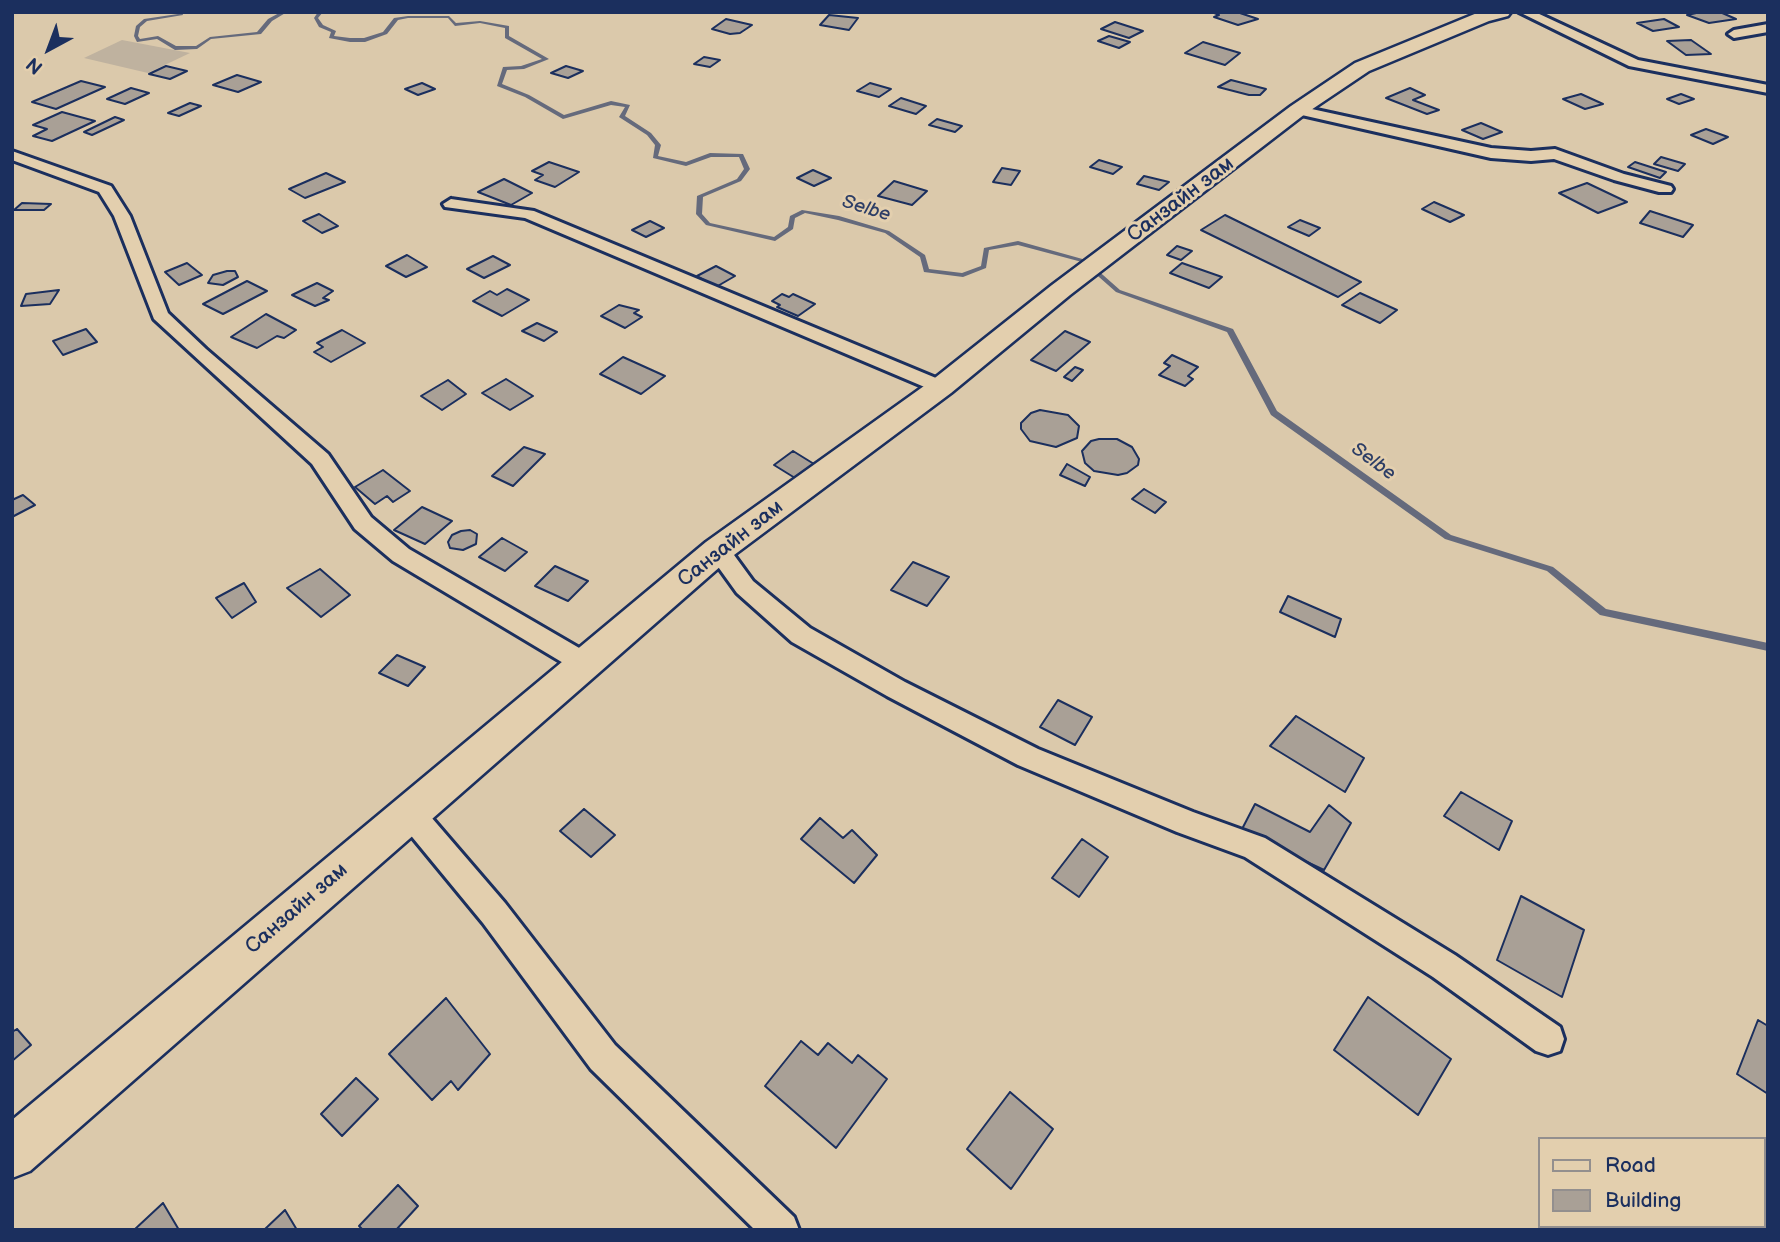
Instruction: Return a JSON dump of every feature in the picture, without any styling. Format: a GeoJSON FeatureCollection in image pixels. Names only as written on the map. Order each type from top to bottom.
{"type":"FeatureCollection","features":[{"type":"Feature","properties":{"kind":"main road","name":"Санзайн зам"},"geometry":{"type":"LineString","coordinates":[[12,1153],[718,550],[941,387],[1061,289],[1298,110],[1362,67],[1483,17],[1502,12]]}},
{"type":"Feature","properties":{"kind":"street"},"geometry":{"type":"LineString","coordinates":[[1525,12],[1634,63],[1768,89]]}},
{"type":"Feature","properties":{"kind":"street"},"geometry":{"type":"LineString","coordinates":[[1734,34],[1768,28]]}},
{"type":"Feature","properties":{"kind":"street"},"geometry":{"type":"LineString","coordinates":[[1298,110],[1491,153],[1531,156],[1555,154],[1665,190]]}},
{"type":"Feature","properties":{"kind":"street"},"geometry":{"type":"LineString","coordinates":[[12,155],[105,190],[122,216],[160,315],[199,353],[320,458],[363,523],[401,555],[584,663]]}},
{"type":"Feature","properties":{"kind":"street"},"geometry":{"type":"LineString","coordinates":[[451,204],[528,214],[941,387]]}},
{"type":"Feature","properties":{"kind":"street"},"geometry":{"type":"LineString","coordinates":[[718,550],[745,587],[801,635],[896,689],[1028,757],[1188,823],[1255,847],[1444,966],[1548,1039]]}},
{"type":"Feature","properties":{"kind":"street"},"geometry":{"type":"LineString","coordinates":[[409,812],[494,913],[603,1057],[781,1230]]}},
{"type":"Feature","properties":{"kind":"shaded area"},"geometry":{"type":"Polygon","coordinates":[[[122,40],[190,53],[148,73],[84,58],[122,40]]]}},
{"type":"Feature","properties":{"kind":"building"},"geometry":{"type":"Polygon","coordinates":[[[1212,12],[1237,12],[1258,19],[1238,25],[1214,17],[1219,15],[1212,12]]]}},
{"type":"Feature","properties":{"kind":"building"},"geometry":{"type":"Polygon","coordinates":[[[1720,12],[1736,19],[1709,23],[1687,15],[1720,12]]]}},
{"type":"Feature","properties":{"kind":"building"},"geometry":{"type":"Polygon","coordinates":[[[829,15],[858,18],[849,30],[820,25],[829,15]]]}},
{"type":"Feature","properties":{"kind":"building"},"geometry":{"type":"Polygon","coordinates":[[[726,19],[752,25],[740,33],[730,34],[712,29],[726,19]]]}},
{"type":"Feature","properties":{"kind":"building"},"geometry":{"type":"Polygon","coordinates":[[[1664,19],[1679,27],[1653,31],[1637,23],[1664,19]]]}},
{"type":"Feature","properties":{"kind":"building"},"geometry":{"type":"Polygon","coordinates":[[[1115,22],[1143,31],[1129,38],[1101,29],[1115,22]]]}},
{"type":"Feature","properties":{"kind":"building"},"geometry":{"type":"Polygon","coordinates":[[[1109,36],[1130,42],[1119,48],[1098,41],[1109,36]]]}},
{"type":"Feature","properties":{"kind":"building"},"geometry":{"type":"Polygon","coordinates":[[[1691,40],[1711,54],[1686,55],[1667,41],[1691,40]]]}},
{"type":"Feature","properties":{"kind":"building"},"geometry":{"type":"Polygon","coordinates":[[[1203,42],[1240,53],[1225,65],[1185,53],[1203,42]]]}},
{"type":"Feature","properties":{"kind":"building"},"geometry":{"type":"Polygon","coordinates":[[[704,57],[720,60],[710,67],[694,64],[704,57]]]}},
{"type":"Feature","properties":{"kind":"building"},"geometry":{"type":"Polygon","coordinates":[[[166,66],[187,71],[170,79],[149,74],[166,66]]]}},
{"type":"Feature","properties":{"kind":"building"},"geometry":{"type":"Polygon","coordinates":[[[566,66],[583,71],[568,78],[551,73],[566,66]]]}},
{"type":"Feature","properties":{"kind":"building"},"geometry":{"type":"Polygon","coordinates":[[[237,75],[261,82],[238,92],[213,85],[237,75]]]}},
{"type":"Feature","properties":{"kind":"building"},"geometry":{"type":"Polygon","coordinates":[[[1231,80],[1266,89],[1260,95],[1249,95],[1218,87],[1231,80]]]}},
{"type":"Feature","properties":{"kind":"building"},"geometry":{"type":"Polygon","coordinates":[[[81,81],[105,87],[56,109],[32,102],[81,81]]]}},
{"type":"Feature","properties":{"kind":"building"},"geometry":{"type":"Polygon","coordinates":[[[422,83],[435,89],[418,95],[405,89],[422,83]]]}},
{"type":"Feature","properties":{"kind":"building"},"geometry":{"type":"Polygon","coordinates":[[[870,83],[891,89],[879,97],[857,91],[870,83]]]}},
{"type":"Feature","properties":{"kind":"building"},"geometry":{"type":"Polygon","coordinates":[[[131,88],[149,93],[125,104],[107,99],[131,88]]]}},
{"type":"Feature","properties":{"kind":"building"},"geometry":{"type":"Polygon","coordinates":[[[1410,88],[1425,95],[1413,100],[1439,110],[1427,114],[1386,98],[1410,88]]]}},
{"type":"Feature","properties":{"kind":"building"},"geometry":{"type":"Polygon","coordinates":[[[1581,94],[1603,104],[1585,109],[1563,99],[1581,94]]]}},
{"type":"Feature","properties":{"kind":"building"},"geometry":{"type":"Polygon","coordinates":[[[1681,94],[1694,99],[1679,104],[1667,99],[1681,94]]]}},
{"type":"Feature","properties":{"kind":"building"},"geometry":{"type":"Polygon","coordinates":[[[901,98],[926,106],[916,114],[889,106],[901,98]]]}},
{"type":"Feature","properties":{"kind":"building"},"geometry":{"type":"Polygon","coordinates":[[[190,103],[201,106],[179,116],[168,113],[190,103]]]}},
{"type":"Feature","properties":{"kind":"building"},"geometry":{"type":"Polygon","coordinates":[[[62,112],[95,121],[52,141],[33,136],[47,129],[33,125],[62,112]]]}},
{"type":"Feature","properties":{"kind":"building"},"geometry":{"type":"Polygon","coordinates":[[[115,117],[124,120],[92,135],[84,132],[115,117]]]}},
{"type":"Feature","properties":{"kind":"building"},"geometry":{"type":"Polygon","coordinates":[[[937,119],[962,126],[955,132],[929,125],[937,119]]]}},
{"type":"Feature","properties":{"kind":"building"},"geometry":{"type":"Polygon","coordinates":[[[1481,123],[1502,132],[1483,139],[1462,130],[1481,123]]]}},
{"type":"Feature","properties":{"kind":"building"},"geometry":{"type":"Polygon","coordinates":[[[1706,129],[1728,137],[1713,144],[1691,135],[1706,129]]]}},
{"type":"Feature","properties":{"kind":"building"},"geometry":{"type":"Polygon","coordinates":[[[1661,157],[1685,164],[1678,171],[1654,164],[1661,157]]]}},
{"type":"Feature","properties":{"kind":"building"},"geometry":{"type":"Polygon","coordinates":[[[1099,160],[1122,167],[1113,174],[1090,167],[1099,160]]]}},
{"type":"Feature","properties":{"kind":"building"},"geometry":{"type":"Polygon","coordinates":[[[549,162],[579,172],[555,187],[535,180],[543,175],[532,171],[549,162]]]}},
{"type":"Feature","properties":{"kind":"building"},"geometry":{"type":"Polygon","coordinates":[[[1635,162],[1666,172],[1660,178],[1628,167],[1635,162]]]}},
{"type":"Feature","properties":{"kind":"building"},"geometry":{"type":"Polygon","coordinates":[[[1002,168],[1020,171],[1011,185],[993,182],[1002,168]]]}},
{"type":"Feature","properties":{"kind":"building"},"geometry":{"type":"Polygon","coordinates":[[[813,170],[831,178],[814,186],[797,178],[813,170]]]}},
{"type":"Feature","properties":{"kind":"building"},"geometry":{"type":"Polygon","coordinates":[[[326,173],[345,182],[305,198],[289,189],[326,173]]]}},
{"type":"Feature","properties":{"kind":"building"},"geometry":{"type":"Polygon","coordinates":[[[1144,176],[1169,182],[1159,190],[1137,184],[1144,176]]]}},
{"type":"Feature","properties":{"kind":"building"},"geometry":{"type":"Polygon","coordinates":[[[504,179],[532,193],[511,205],[478,192],[504,179]]]}},
{"type":"Feature","properties":{"kind":"building"},"geometry":{"type":"Polygon","coordinates":[[[894,181],[927,191],[912,205],[878,196],[894,181]]]}},
{"type":"Feature","properties":{"kind":"building"},"geometry":{"type":"Polygon","coordinates":[[[1587,183],[1627,202],[1598,213],[1559,193],[1587,183]]]}},
{"type":"Feature","properties":{"kind":"building"},"geometry":{"type":"Polygon","coordinates":[[[1434,202],[1464,215],[1450,222],[1422,209],[1434,202]]]}},
{"type":"Feature","properties":{"kind":"building"},"geometry":{"type":"Polygon","coordinates":[[[22,203],[51,204],[44,210],[14,210],[22,203]]]}},
{"type":"Feature","properties":{"kind":"building"},"geometry":{"type":"Polygon","coordinates":[[[1650,211],[1693,225],[1683,237],[1640,223],[1650,211]]]}},
{"type":"Feature","properties":{"kind":"building"},"geometry":{"type":"Polygon","coordinates":[[[319,214],[338,226],[322,233],[303,221],[319,214]]]}},
{"type":"Feature","properties":{"kind":"building"},"geometry":{"type":"Polygon","coordinates":[[[1225,215],[1361,282],[1338,297],[1201,230],[1225,215]]]}},
{"type":"Feature","properties":{"kind":"building"},"geometry":{"type":"Polygon","coordinates":[[[1300,220],[1320,228],[1309,236],[1288,227],[1300,220]]]}},
{"type":"Feature","properties":{"kind":"building"},"geometry":{"type":"Polygon","coordinates":[[[650,221],[664,228],[646,237],[632,230],[650,221]]]}},
{"type":"Feature","properties":{"kind":"building"},"geometry":{"type":"Polygon","coordinates":[[[1177,246],[1192,251],[1181,260],[1167,255],[1177,246]]]}},
{"type":"Feature","properties":{"kind":"building"},"geometry":{"type":"Polygon","coordinates":[[[407,255],[427,267],[406,277],[386,266],[407,255]]]}},
{"type":"Feature","properties":{"kind":"building"},"geometry":{"type":"Polygon","coordinates":[[[493,256],[510,265],[484,278],[467,269],[493,256]]]}},
{"type":"Feature","properties":{"kind":"building"},"geometry":{"type":"Polygon","coordinates":[[[187,263],[202,275],[179,285],[165,272],[187,263]]]}},
{"type":"Feature","properties":{"kind":"building"},"geometry":{"type":"Polygon","coordinates":[[[1182,263],[1222,277],[1209,288],[1170,273],[1182,263]]]}},
{"type":"Feature","properties":{"kind":"building"},"geometry":{"type":"Polygon","coordinates":[[[716,266],[735,276],[716,287],[697,276],[716,266]]]}},
{"type":"Feature","properties":{"kind":"building"},"geometry":{"type":"Polygon","coordinates":[[[235,271],[238,277],[223,285],[208,283],[213,275],[235,271]]]}},
{"type":"Feature","properties":{"kind":"building"},"geometry":{"type":"Polygon","coordinates":[[[247,281],[267,291],[223,314],[203,304],[247,281]]]}},
{"type":"Feature","properties":{"kind":"building"},"geometry":{"type":"Polygon","coordinates":[[[317,283],[333,291],[323,298],[329,300],[315,306],[292,295],[317,283]]]}},
{"type":"Feature","properties":{"kind":"building"},"geometry":{"type":"Polygon","coordinates":[[[507,289],[529,300],[502,316],[473,301],[490,291],[497,295],[507,289]]]}},
{"type":"Feature","properties":{"kind":"building"},"geometry":{"type":"Polygon","coordinates":[[[59,290],[50,304],[21,306],[26,294],[59,290]]]}},
{"type":"Feature","properties":{"kind":"building"},"geometry":{"type":"Polygon","coordinates":[[[1360,293],[1397,310],[1380,323],[1342,305],[1360,293]]]}},
{"type":"Feature","properties":{"kind":"building"},"geometry":{"type":"Polygon","coordinates":[[[782,294],[789,297],[793,294],[815,304],[798,316],[777,307],[780,305],[772,301],[782,294]]]}},
{"type":"Feature","properties":{"kind":"building"},"geometry":{"type":"Polygon","coordinates":[[[619,305],[639,310],[634,313],[642,317],[625,328],[601,316],[619,305]]]}},
{"type":"Feature","properties":{"kind":"building"},"geometry":{"type":"Polygon","coordinates":[[[266,314],[296,330],[284,338],[277,336],[257,348],[231,337],[266,314]]]}},
{"type":"Feature","properties":{"kind":"building"},"geometry":{"type":"Polygon","coordinates":[[[537,323],[557,332],[544,341],[522,331],[537,323]]]}},
{"type":"Feature","properties":{"kind":"building"},"geometry":{"type":"Polygon","coordinates":[[[86,329],[97,342],[63,355],[53,341],[86,329]]]}},
{"type":"Feature","properties":{"kind":"building"},"geometry":{"type":"Polygon","coordinates":[[[342,330],[365,343],[331,362],[314,352],[323,347],[317,343],[342,330]]]}},
{"type":"Feature","properties":{"kind":"building"},"geometry":{"type":"Polygon","coordinates":[[[1065,331],[1090,342],[1056,371],[1031,360],[1065,331]]]}},
{"type":"Feature","properties":{"kind":"building"},"geometry":{"type":"Polygon","coordinates":[[[1172,355],[1198,367],[1188,376],[1193,379],[1185,386],[1159,375],[1170,366],[1164,363],[1172,355]]]}},
{"type":"Feature","properties":{"kind":"building"},"geometry":{"type":"Polygon","coordinates":[[[623,357],[665,376],[641,394],[600,374],[623,357]]]}},
{"type":"Feature","properties":{"kind":"building"},"geometry":{"type":"Polygon","coordinates":[[[1075,367],[1083,370],[1072,381],[1064,377],[1075,367]]]}},
{"type":"Feature","properties":{"kind":"building"},"geometry":{"type":"Polygon","coordinates":[[[506,379],[533,396],[510,410],[482,393],[506,379]]]}},
{"type":"Feature","properties":{"kind":"building"},"geometry":{"type":"Polygon","coordinates":[[[448,380],[466,394],[442,410],[421,396],[448,380]]]}},
{"type":"Feature","properties":{"kind":"building"},"geometry":{"type":"Polygon","coordinates":[[[1040,410],[1068,415],[1079,426],[1077,438],[1056,447],[1030,441],[1021,429],[1021,423],[1031,413],[1040,410]]]}},
{"type":"Feature","properties":{"kind":"building"},"geometry":{"type":"Polygon","coordinates":[[[1117,439],[1132,447],[1139,459],[1138,465],[1127,473],[1118,475],[1094,471],[1085,463],[1082,451],[1091,441],[1117,439]]]}},
{"type":"Feature","properties":{"kind":"building"},"geometry":{"type":"Polygon","coordinates":[[[524,447],[545,454],[513,486],[492,476],[524,447]]]}},
{"type":"Feature","properties":{"kind":"building"},"geometry":{"type":"Polygon","coordinates":[[[793,451],[814,464],[795,478],[774,465],[793,451]]]}},
{"type":"Feature","properties":{"kind":"building"},"geometry":{"type":"Polygon","coordinates":[[[1067,464],[1090,477],[1085,486],[1060,475],[1067,464]]]}},
{"type":"Feature","properties":{"kind":"building"},"geometry":{"type":"Polygon","coordinates":[[[383,470],[410,491],[393,502],[387,496],[375,504],[355,487],[383,470]]]}},
{"type":"Feature","properties":{"kind":"building"},"geometry":{"type":"Polygon","coordinates":[[[1144,489],[1166,502],[1155,513],[1132,499],[1144,489]]]}},
{"type":"Feature","properties":{"kind":"building"},"geometry":{"type":"Polygon","coordinates":[[[23,495],[35,505],[12,517],[12,500],[23,495]]]}},
{"type":"Feature","properties":{"kind":"building"},"geometry":{"type":"Polygon","coordinates":[[[422,507],[452,521],[425,544],[394,530],[422,507]]]}},
{"type":"Feature","properties":{"kind":"building"},"geometry":{"type":"Polygon","coordinates":[[[470,530],[477,534],[476,544],[463,550],[450,548],[448,542],[452,535],[470,530]]]}},
{"type":"Feature","properties":{"kind":"building"},"geometry":{"type":"Polygon","coordinates":[[[502,538],[527,552],[505,571],[479,557],[502,538]]]}},
{"type":"Feature","properties":{"kind":"building"},"geometry":{"type":"Polygon","coordinates":[[[913,562],[949,577],[927,606],[891,590],[913,562]]]}},
{"type":"Feature","properties":{"kind":"building"},"geometry":{"type":"Polygon","coordinates":[[[555,566],[588,581],[568,601],[535,586],[555,566]]]}},
{"type":"Feature","properties":{"kind":"building"},"geometry":{"type":"Polygon","coordinates":[[[320,569],[350,595],[321,617],[287,588],[320,569]]]}},
{"type":"Feature","properties":{"kind":"building"},"geometry":{"type":"Polygon","coordinates":[[[244,583],[256,602],[232,618],[216,598],[244,583]]]}},
{"type":"Feature","properties":{"kind":"building"},"geometry":{"type":"Polygon","coordinates":[[[1288,596],[1341,619],[1335,637],[1280,612],[1288,596]]]}},
{"type":"Feature","properties":{"kind":"building"},"geometry":{"type":"Polygon","coordinates":[[[397,655],[425,667],[408,686],[379,673],[397,655]]]}},
{"type":"Feature","properties":{"kind":"building"},"geometry":{"type":"Polygon","coordinates":[[[1058,700],[1092,717],[1075,745],[1040,727],[1058,700]]]}},
{"type":"Feature","properties":{"kind":"building"},"geometry":{"type":"Polygon","coordinates":[[[1296,716],[1364,758],[1345,792],[1270,746],[1296,716]]]}},
{"type":"Feature","properties":{"kind":"building"},"geometry":{"type":"Polygon","coordinates":[[[1461,792],[1512,821],[1499,850],[1444,816],[1461,792]]]}},
{"type":"Feature","properties":{"kind":"building"},"geometry":{"type":"Polygon","coordinates":[[[1255,804],[1310,832],[1329,805],[1351,823],[1324,870],[1241,831],[1255,804]]]}},
{"type":"Feature","properties":{"kind":"building"},"geometry":{"type":"Polygon","coordinates":[[[584,809],[615,835],[591,857],[560,831],[584,809]]]}},
{"type":"Feature","properties":{"kind":"building"},"geometry":{"type":"Polygon","coordinates":[[[820,818],[843,838],[852,830],[877,855],[854,883],[801,839],[820,818]]]}},
{"type":"Feature","properties":{"kind":"building"},"geometry":{"type":"Polygon","coordinates":[[[1082,839],[1108,857],[1079,897],[1052,878],[1082,839]]]}},
{"type":"Feature","properties":{"kind":"building"},"geometry":{"type":"Polygon","coordinates":[[[1521,896],[1584,930],[1562,997],[1497,960],[1521,896]]]}},
{"type":"Feature","properties":{"kind":"building"},"geometry":{"type":"Polygon","coordinates":[[[1368,997],[1451,1059],[1418,1115],[1334,1050],[1368,997]]]}},
{"type":"Feature","properties":{"kind":"building"},"geometry":{"type":"Polygon","coordinates":[[[446,998],[490,1054],[458,1090],[451,1081],[432,1100],[389,1054],[446,998]]]}},
{"type":"Feature","properties":{"kind":"building"},"geometry":{"type":"Polygon","coordinates":[[[1758,1020],[1768,1026],[1768,1094],[1737,1074],[1758,1020]]]}},
{"type":"Feature","properties":{"kind":"building"},"geometry":{"type":"Polygon","coordinates":[[[17,1029],[31,1045],[12,1061],[12,1032],[17,1029]]]}},
{"type":"Feature","properties":{"kind":"building"},"geometry":{"type":"Polygon","coordinates":[[[801,1041],[818,1055],[828,1043],[852,1063],[858,1055],[887,1079],[836,1148],[765,1086],[801,1041]]]}},
{"type":"Feature","properties":{"kind":"building"},"geometry":{"type":"Polygon","coordinates":[[[356,1078],[378,1099],[342,1136],[321,1114],[356,1078]]]}},
{"type":"Feature","properties":{"kind":"building"},"geometry":{"type":"Polygon","coordinates":[[[1010,1092],[1053,1129],[1011,1189],[967,1149],[1010,1092]]]}},
{"type":"Feature","properties":{"kind":"building"},"geometry":{"type":"Polygon","coordinates":[[[398,1185],[418,1206],[396,1230],[363,1230],[359,1226],[398,1185]]]}},
{"type":"Feature","properties":{"kind":"building"},"geometry":{"type":"Polygon","coordinates":[[[163,1203],[179,1230],[134,1230],[163,1203]]]}},
{"type":"Feature","properties":{"kind":"building"},"geometry":{"type":"Polygon","coordinates":[[[285,1210],[297,1230],[264,1230],[285,1210]]]}},
{"type":"Feature","properties":{"kind":"waterway","name":"Selbe"},"geometry":{"type":"LineString","coordinates":[[180,12],[181,15],[146,20],[138,26],[136,36],[139,41],[158,37],[175,48],[197,47],[210,38],[259,33],[270,20],[285,12]]}},
{"type":"Feature","properties":{"kind":"waterway","name":"Selbe"},"geometry":{"type":"LineString","coordinates":[[321,12],[316,18],[321,26],[334,31],[331,37],[350,40],[365,40],[385,33],[396,19],[408,17],[449,17],[455,25],[480,22],[507,27],[507,37],[546,59],[522,68],[505,68],[499,85],[527,96],[563,117],[611,103],[628,106],[622,117],[649,134],[658,145],[655,157],[686,164],[710,155],[741,155],[747,169],[739,180],[700,196],[699,214],[708,224],[775,239],[791,228],[792,217],[804,211],[887,232],[923,256],[926,271],[963,275],[984,267],[986,249],[1018,243],[1084,261],[1118,291],[1230,331],[1274,413],[1448,537],[1550,569],[1603,612],[1768,647]]}}]}
